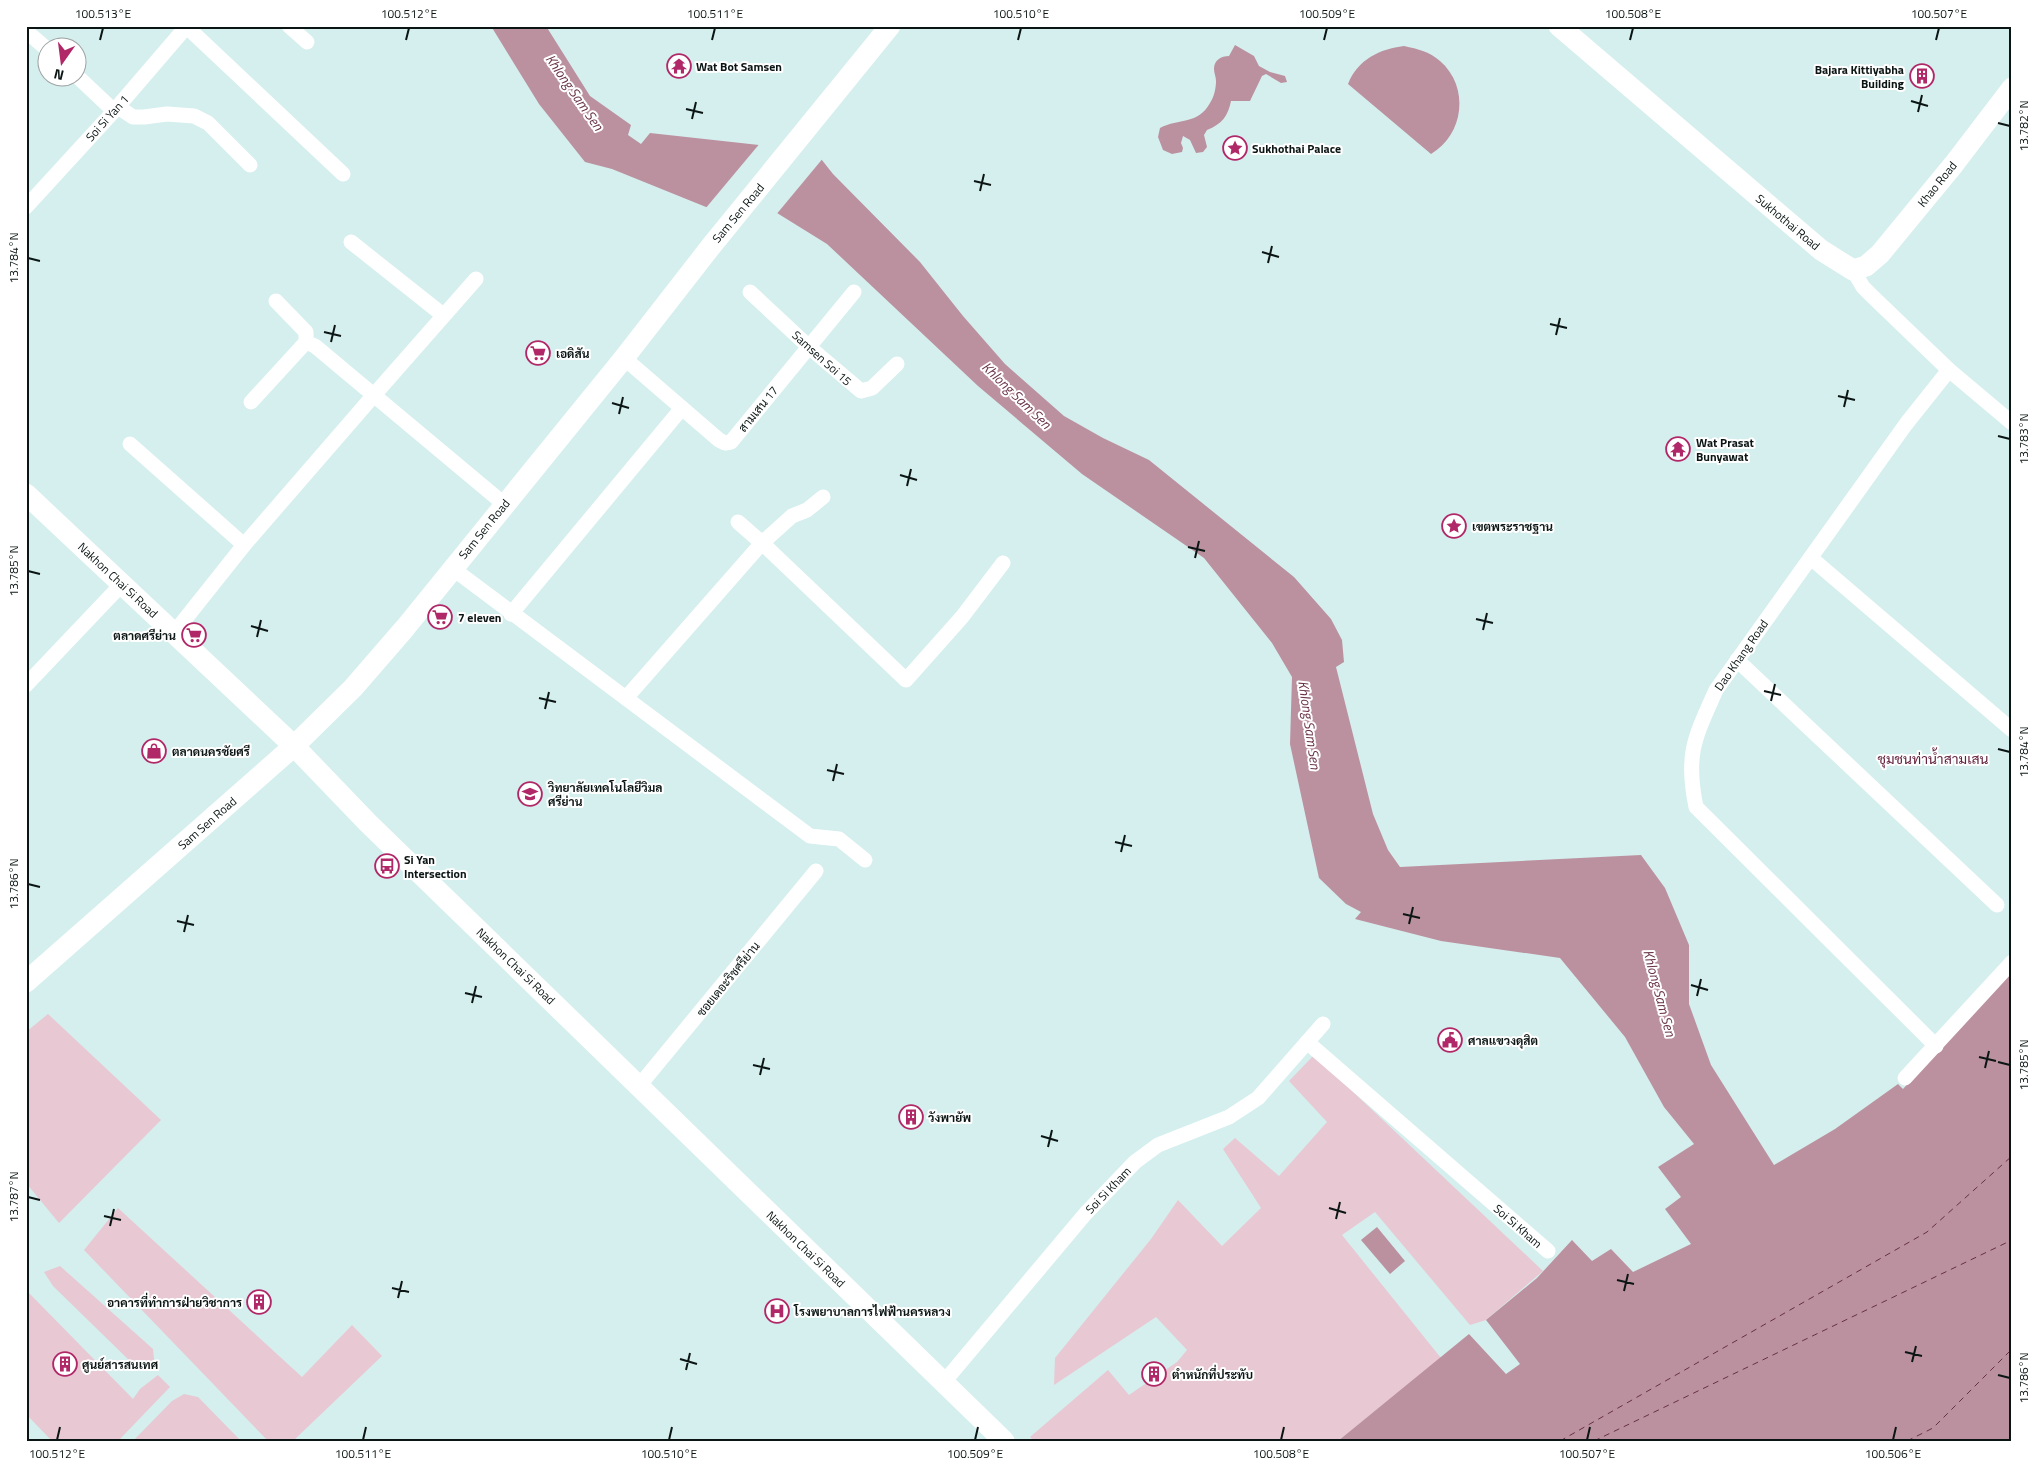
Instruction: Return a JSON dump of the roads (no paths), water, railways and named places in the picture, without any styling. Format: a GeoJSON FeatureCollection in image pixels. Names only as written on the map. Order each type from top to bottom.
{"type":"FeatureCollection","features":[{"type":"Feature","properties":{"kind":"main road","name":"Sam Sen Road"},"geometry":{"type":"LineString","coordinates":[[26,982],[294,746],[353,688],[405,628],[890,26]]}},
{"type":"Feature","properties":{"kind":"main road","name":"Sukhothai Road"},"geometry":{"type":"LineString","coordinates":[[1559,26],[1821,250],[1853,270]]}},
{"type":"Feature","properties":{"kind":"main road","name":"Khao Road"},"geometry":{"type":"LineString","coordinates":[[1853,270],[1866,266],[1880,254],[1954,164],[2012,88]]}},
{"type":"Feature","properties":{"kind":"main road","name":"Nakhon Chai Si Road"},"geometry":{"type":"LineString","coordinates":[[26,494],[294,746],[368,823],[1004,1441]]}},
{"type":"Feature","properties":{"kind":"street"},"geometry":{"type":"LineString","coordinates":[[187,26],[343,174]]}},
{"type":"Feature","properties":{"kind":"street","name":"Soi Si Yan 1"},"geometry":{"type":"LineString","coordinates":[[26,208],[116,109],[187,26]]}},
{"type":"Feature","properties":{"kind":"street"},"geometry":{"type":"LineString","coordinates":[[289,26],[308,42]]}},
{"type":"Feature","properties":{"kind":"street"},"geometry":{"type":"LineString","coordinates":[[26,31],[38,41]]}},
{"type":"Feature","properties":{"kind":"street"},"geometry":{"type":"LineString","coordinates":[[88,85],[116,109],[133,116],[144,117],[167,114],[194,116],[208,123],[250,165]]}},
{"type":"Feature","properties":{"kind":"street"},"geometry":{"type":"LineString","coordinates":[[351,242],[443,315]]}},
{"type":"Feature","properties":{"kind":"street","name":"Sukhothai Road"},"geometry":{"type":"LineString","coordinates":[[1853,270],[1863,287],[1949,370],[2012,423]]}},
{"type":"Feature","properties":{"kind":"street"},"geometry":{"type":"LineString","coordinates":[[174,633],[244,545],[476,279]]}},
{"type":"Feature","properties":{"kind":"street","name":"Samsen Soi 15"},"geometry":{"type":"LineString","coordinates":[[750,292],[809,347],[861,391],[872,388],[897,364]]}},
{"type":"Feature","properties":{"kind":"street","name":"สามเสน 17"},"geometry":{"type":"LineString","coordinates":[[624,358],[718,440],[725,443],[731,442],[854,292]]}},
{"type":"Feature","properties":{"kind":"street"},"geometry":{"type":"LineString","coordinates":[[251,402],[306,342],[306,332],[276,301]]}},
{"type":"Feature","properties":{"kind":"street"},"geometry":{"type":"LineString","coordinates":[[306,342],[315,346],[504,504]]}},
{"type":"Feature","properties":{"kind":"street","name":"Dao Khang Road"},"geometry":{"type":"LineString","coordinates":[[1936,1046],[1696,807],[1691,756],[1696,734],[1716,690],[1906,424],[1949,370]]}},
{"type":"Feature","properties":{"kind":"street"},"geometry":{"type":"LineString","coordinates":[[511,614],[682,408]]}},
{"type":"Feature","properties":{"kind":"street"},"geometry":{"type":"LineString","coordinates":[[130,444],[244,545]]}},
{"type":"Feature","properties":{"kind":"street"},"geometry":{"type":"LineString","coordinates":[[626,698],[762,543],[792,516],[807,510],[823,497]]}},
{"type":"Feature","properties":{"kind":"street"},"geometry":{"type":"LineString","coordinates":[[738,522],[906,680],[962,617],[1003,563]]}},
{"type":"Feature","properties":{"kind":"street"},"geometry":{"type":"LineString","coordinates":[[1811,558],[2012,730]]}},
{"type":"Feature","properties":{"kind":"street"},"geometry":{"type":"LineString","coordinates":[[452,568],[810,836],[839,839],[865,860]]}},
{"type":"Feature","properties":{"kind":"street"},"geometry":{"type":"LineString","coordinates":[[26,685],[122,584]]}},
{"type":"Feature","properties":{"kind":"street"},"geometry":{"type":"LineString","coordinates":[[1737,660],[1997,905]]}},
{"type":"Feature","properties":{"kind":"street","name":"ซอยเดอะริชศรีย่าน"},"geometry":{"type":"LineString","coordinates":[[639,1086],[816,871]]}},
{"type":"Feature","properties":{"kind":"street"},"geometry":{"type":"LineString","coordinates":[[1905,1078],[2012,962]]}},
{"type":"Feature","properties":{"kind":"street","name":"Soi Si Kham"},"geometry":{"type":"LineString","coordinates":[[944,1382],[1086,1213],[1135,1162],[1158,1145],[1229,1117],[1258,1098],[1323,1024]]}},
{"type":"Feature","properties":{"kind":"street","name":"Soi Si Kham"},"geometry":{"type":"LineString","coordinates":[[1307,1042],[1548,1252]]}},
{"type":"Feature","properties":{"kind":"water","name":"Khlong Sam Sen"},"geometry":{"type":"Polygon","coordinates":[[[491,26],[546,26],[590,96],[631,125],[628,135],[641,144],[650,133],[759,145],[818,155],[833,174],[920,262],[963,316],[1005,364],[1064,416],[1103,438],[1149,460],[1294,577],[1331,619],[1342,640],[1344,662],[1336,667],[1373,814],[1388,850],[1400,867],[1641,855],[1665,888],[1689,945],[1689,1004],[1711,1065],[1774,1165],[1835,1129],[1898,1084],[1903,1089],[2012,971],[2012,1441],[1338,1441],[1469,1334],[1506,1374],[1520,1364],[1486,1320],[1537,1278],[1572,1240],[1592,1261],[1611,1249],[1633,1272],[1691,1244],[1665,1209],[1681,1197],[1658,1167],[1694,1144],[1664,1107],[1625,1037],[1560,958],[1441,941],[1355,919],[1361,912],[1346,904],[1319,878],[1290,744],[1292,677],[1272,643],[1204,558],[1082,474],[978,386],[827,244],[777,213],[706,207],[612,169],[585,162],[539,104],[491,26]]]}},
{"type":"Feature","properties":{"kind":"water"},"geometry":{"type":"Polygon","coordinates":[[[1235,45],[1254,56],[1259,66],[1270,72],[1285,76],[1287,82],[1281,83],[1266,74],[1262,76],[1250,101],[1231,101],[1224,119],[1207,130],[1204,135],[1207,147],[1203,152],[1196,153],[1190,140],[1183,136],[1181,143],[1182,152],[1172,154],[1163,150],[1158,137],[1160,128],[1194,118],[1205,110],[1214,95],[1216,81],[1215,63],[1223,57],[1229,56],[1235,45]]]}},
{"type":"Feature","properties":{"kind":"water"},"geometry":{"type":"Polygon","coordinates":[[[1404,46],[1432,55],[1450,72],[1456,84],[1459,110],[1456,123],[1451,135],[1442,146],[1431,154],[1348,84],[1352,75],[1371,57],[1395,47],[1404,46]]]}},
{"type":"Feature","properties":{"kind":"water"},"geometry":{"type":"Polygon","coordinates":[[[1377,1227],[1405,1261],[1390,1274],[1361,1240],[1377,1227]]]}},
{"type":"Feature","properties":{"kind":"place","name":"Wat Bot Samsen"},"geometry":{"type":"Point","coordinates":[679,66]}},
{"type":"Feature","properties":{"kind":"place","name":"Bajara Kittiyabha Building"},"geometry":{"type":"Point","coordinates":[1922,76]}},
{"type":"Feature","properties":{"kind":"place","name":"Sukhothai Palace"},"geometry":{"type":"Point","coordinates":[1235,148]}},
{"type":"Feature","properties":{"kind":"place","name":"เอดิสัน"},"geometry":{"type":"Point","coordinates":[538,353]}},
{"type":"Feature","properties":{"kind":"place","name":"Wat Prasat Bunyawat"},"geometry":{"type":"Point","coordinates":[1678,449]}},
{"type":"Feature","properties":{"kind":"place","name":"เขตพระราชฐาน"},"geometry":{"type":"Point","coordinates":[1454,526]}},
{"type":"Feature","properties":{"kind":"place","name":"7 eleven"},"geometry":{"type":"Point","coordinates":[440,617]}},
{"type":"Feature","properties":{"kind":"place","name":"ตลาดศรีย่าน"},"geometry":{"type":"Point","coordinates":[194,635]}},
{"type":"Feature","properties":{"kind":"place","name":"ตลาดนครชัยศรี"},"geometry":{"type":"Point","coordinates":[154,751]}},
{"type":"Feature","properties":{"kind":"place","name":"วิทยาลัยเทคโนโลยีวิมล ศรีย่าน"},"geometry":{"type":"Point","coordinates":[530,794]}},
{"type":"Feature","properties":{"kind":"place","name":"Si Yan Intersection"},"geometry":{"type":"Point","coordinates":[387,866]}},
{"type":"Feature","properties":{"kind":"place","name":"ศาลแขวงดุสิต"},"geometry":{"type":"Point","coordinates":[1450,1040]}},
{"type":"Feature","properties":{"kind":"place","name":"วังพายัพ"},"geometry":{"type":"Point","coordinates":[911,1117]}},
{"type":"Feature","properties":{"kind":"place","name":"อาคารที่ทำการฝ่ายวิชาการ"},"geometry":{"type":"Point","coordinates":[259,1302]}},
{"type":"Feature","properties":{"kind":"place","name":"โรงพยาบาลการไฟฟ้านครหลวง"},"geometry":{"type":"Point","coordinates":[777,1311]}},
{"type":"Feature","properties":{"kind":"place","name":"ศูนย์สารสนเทศ"},"geometry":{"type":"Point","coordinates":[65,1364]}},
{"type":"Feature","properties":{"kind":"place","name":"ตำหนักที่ประทับ"},"geometry":{"type":"Point","coordinates":[1154,1374]}},
{"type":"Feature","properties":{"kind":"district","name":"ชุมชนท่าน้ำสามเสน"},"geometry":{"type":"Point","coordinates":[1933,758]}}]}
